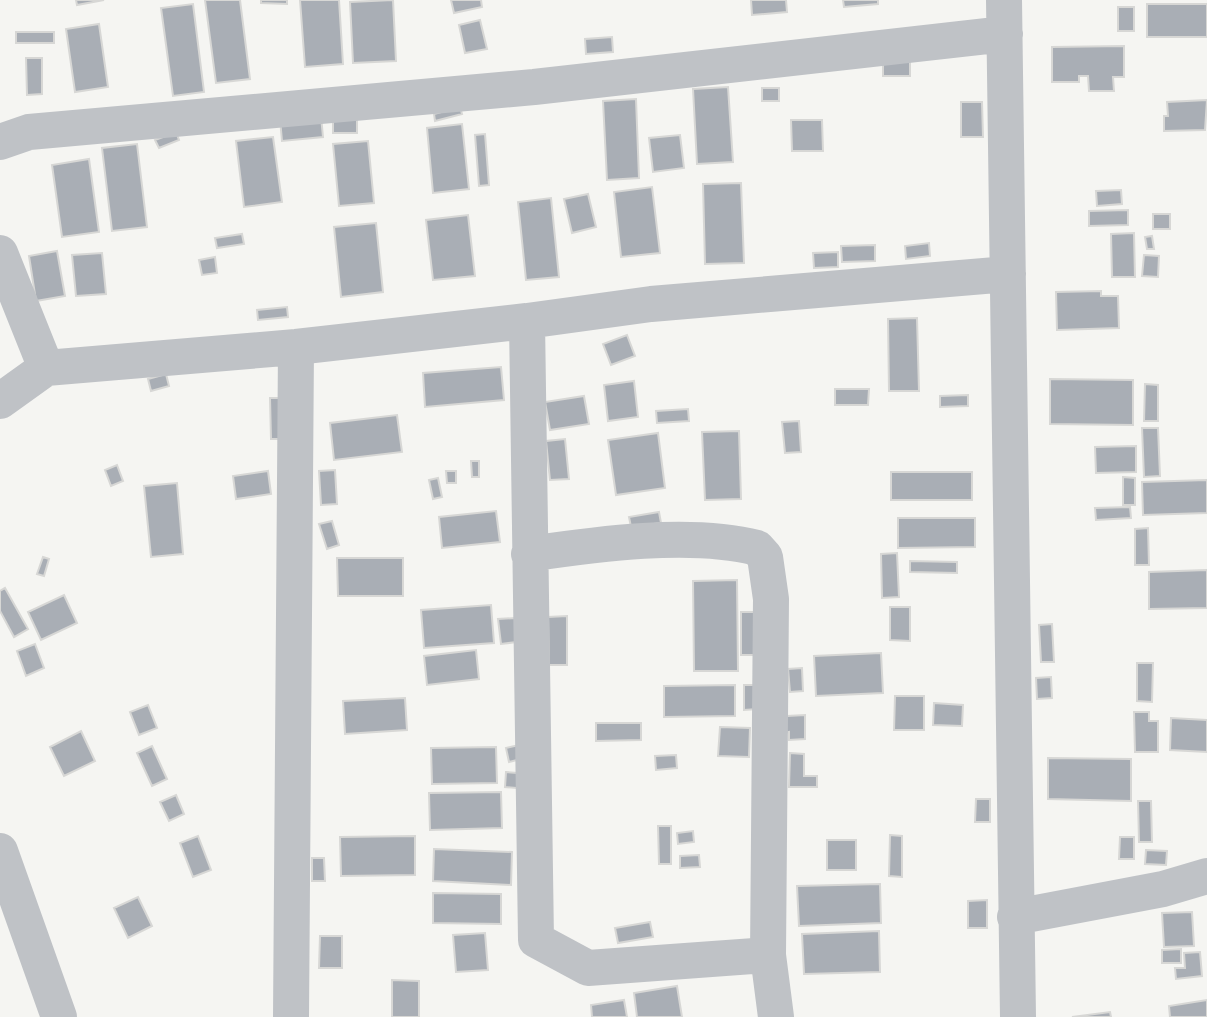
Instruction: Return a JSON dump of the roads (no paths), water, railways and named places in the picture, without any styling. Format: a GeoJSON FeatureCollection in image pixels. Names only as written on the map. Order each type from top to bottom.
{"type":"FeatureCollection","features":[{"type":"Feature","properties":{"kind":"street"},"geometry":{"type":"LineString","coordinates":[[0,142],[29,132],[534,87],[1005,17],[1018,1017]]}},
{"type":"Feature","properties":{"kind":"street"},"geometry":{"type":"LineString","coordinates":[[0,253],[46,368]]}},
{"type":"Feature","properties":{"kind":"street"},"geometry":{"type":"LineString","coordinates":[[0,401],[46,368],[296,347],[651,304],[1008,274]]}},
{"type":"Feature","properties":{"kind":"street"},"geometry":{"type":"LineString","coordinates":[[527,321],[536,940],[588,968],[768,955]]}},
{"type":"Feature","properties":{"kind":"street"},"geometry":{"type":"LineString","coordinates":[[291,1017],[296,347]]}},
{"type":"Feature","properties":{"kind":"street"},"geometry":{"type":"LineString","coordinates":[[529,554],[601,543],[707,541],[757,548],[765,557],[771,599],[768,955],[776,1017]]}},
{"type":"Feature","properties":{"kind":"street"},"geometry":{"type":"LineString","coordinates":[[0,851],[59,1017]]}},
{"type":"Feature","properties":{"kind":"street"},"geometry":{"type":"LineString","coordinates":[[1015,917],[1163,889],[1207,876]]}}]}
